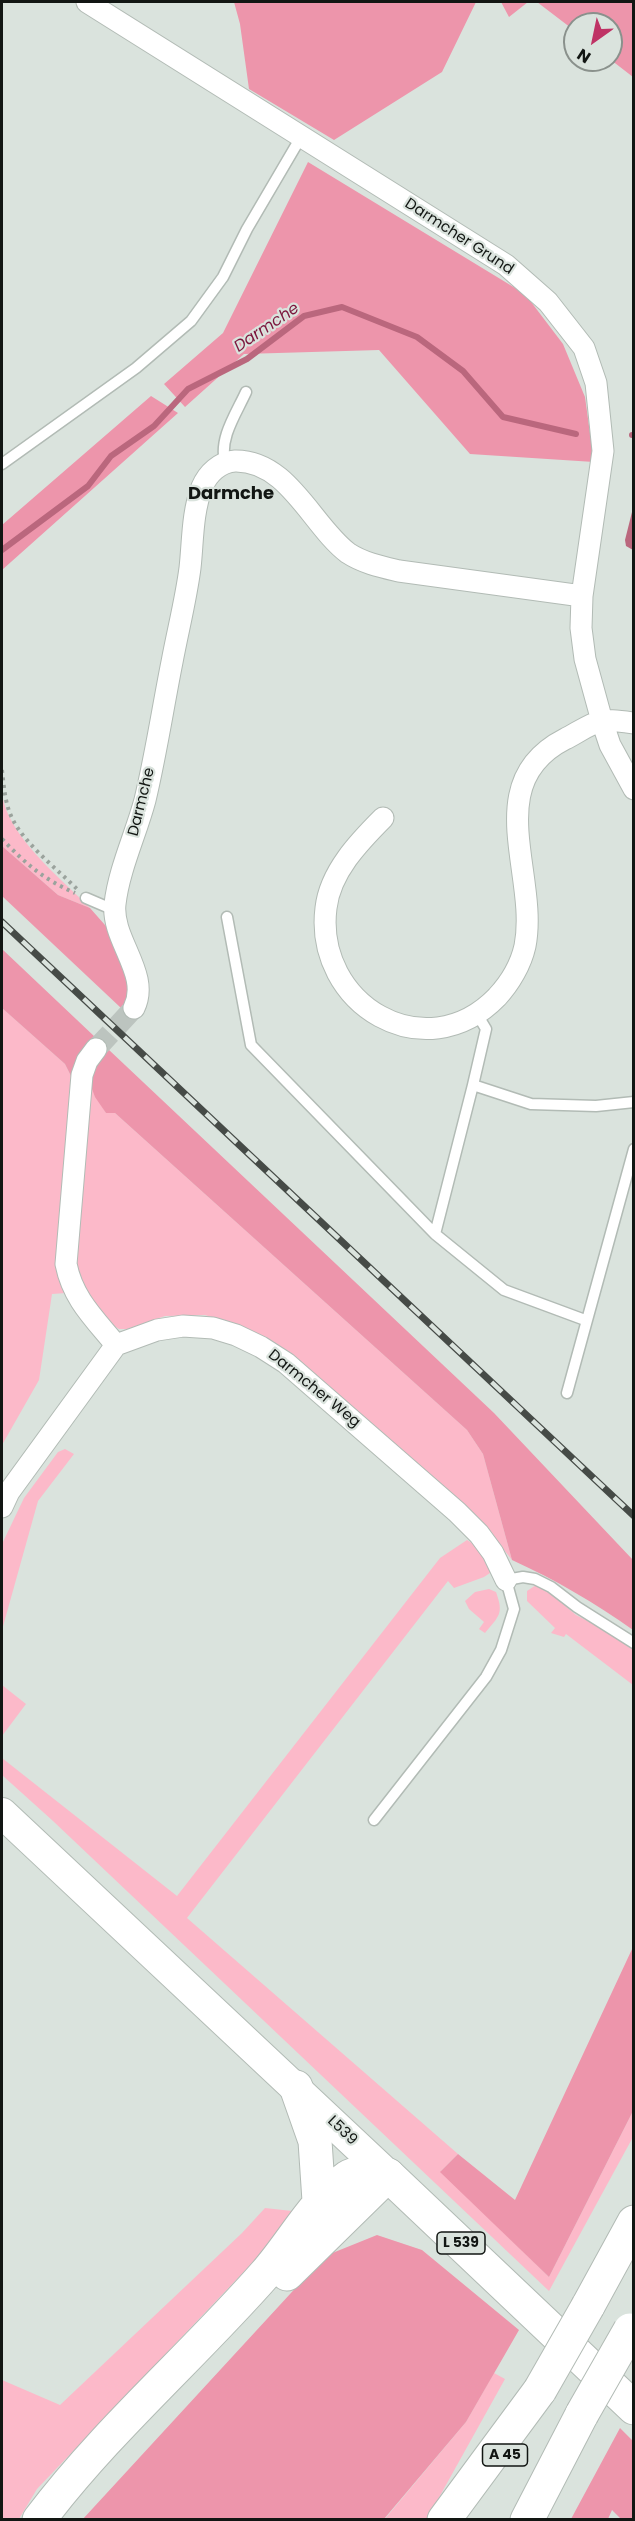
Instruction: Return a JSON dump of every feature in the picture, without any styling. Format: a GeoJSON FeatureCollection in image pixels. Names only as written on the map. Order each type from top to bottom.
{"type":"FeatureCollection","features":[{"type":"Feature","properties":{"kind":"main road","name":"L 539"},"geometry":{"type":"LineString","coordinates":[[2,1813],[296,2087]]}},
{"type":"Feature","properties":{"kind":"main road","name":"L539"},"geometry":{"type":"LineString","coordinates":[[296,2087],[388,2175]]}},
{"type":"Feature","properties":{"kind":"main road"},"geometry":{"type":"LineString","coordinates":[[296,2087],[315,2141],[319,2201]]}},
{"type":"Feature","properties":{"kind":"main road"},"geometry":{"type":"LineString","coordinates":[[39,2520],[80,2470],[266,2273],[319,2201],[351,2175],[388,2175]]}},
{"type":"Feature","properties":{"kind":"main road","name":"L 539"},"geometry":{"type":"LineString","coordinates":[[388,2175],[633,2408]]}},
{"type":"Feature","properties":{"kind":"main road"},"geometry":{"type":"LineString","coordinates":[[61,2520],[68,2505],[105,2459],[214,2345],[388,2175]]}},
{"type":"Feature","properties":{"kind":"main road","name":"A 45"},"geometry":{"type":"LineString","coordinates":[[471,2520],[633,2222]]}},
{"type":"Feature","properties":{"kind":"main road"},"geometry":{"type":"LineString","coordinates":[[527,2520],[582,2414],[632,2326]]}},
{"type":"Feature","properties":{"kind":"main road"},"geometry":{"type":"LineString","coordinates":[[444,2520],[540,2390]]}},
{"type":"Feature","properties":{"kind":"street","name":"Darmcher Grund"},"geometry":{"type":"LineString","coordinates":[[87,2],[506,265],[548,302],[584,348],[596,383],[603,451],[600,485],[582,596],[581,628],[585,659],[602,721],[610,745],[633,789]]}},
{"type":"Feature","properties":{"kind":"street"},"geometry":{"type":"LineString","coordinates":[[225,462],[237,461],[267,470],[281,479],[338,544],[350,554],[374,565],[399,571],[582,596]]}},
{"type":"Feature","properties":{"kind":"street","name":"Darmche"},"geometry":{"type":"LineString","coordinates":[[134,1008],[140,991],[118,931],[114,910],[116,893],[145,799],[186,591],[196,507],[202,486],[211,472],[225,462]]}},
{"type":"Feature","properties":{"kind":"street"},"geometry":{"type":"LineString","coordinates":[[383,818],[358,843],[336,877],[326,906],[325,937],[333,966],[361,1005],[389,1022],[424,1029],[460,1022],[477,1014],[497,997],[514,975],[525,946],[527,917],[517,807],[526,775],[549,747],[602,721],[633,723]]}},
{"type":"Feature","properties":{"kind":"street"},"geometry":{"type":"LineString","coordinates":[[2,1507],[9,1492],[116,1344],[83,1305],[69,1283],[66,1264],[82,1075],[87,1061],[96,1049]]}},
{"type":"Feature","properties":{"kind":"street","name":"Darmcher Weg"},"geometry":{"type":"LineString","coordinates":[[116,1344],[157,1330],[183,1326],[213,1328],[236,1335],[261,1347],[308,1381],[457,1512],[479,1534],[493,1553],[506,1580]]}},
{"type":"Feature","properties":{"kind":"lane"},"geometry":{"type":"LineString","coordinates":[[2,464],[136,368],[191,321],[223,277],[247,229],[301,137]]}},
{"type":"Feature","properties":{"kind":"lane"},"geometry":{"type":"LineString","coordinates":[[225,462],[222,452],[224,442],[246,392]]}},
{"type":"Feature","properties":{"kind":"lane"},"geometry":{"type":"LineString","coordinates":[[86,898],[114,910]]}},
{"type":"Feature","properties":{"kind":"lane"},"geometry":{"type":"LineString","coordinates":[[227,917],[251,1045],[435,1234],[504,1290],[585,1320]]}},
{"type":"Feature","properties":{"kind":"lane"},"geometry":{"type":"LineString","coordinates":[[435,1234],[486,1029],[477,1014]]}},
{"type":"Feature","properties":{"kind":"lane"},"geometry":{"type":"LineString","coordinates":[[473,1085],[531,1104],[596,1106],[633,1102]]}},
{"type":"Feature","properties":{"kind":"lane"},"geometry":{"type":"LineString","coordinates":[[567,1393],[633,1149]]}},
{"type":"Feature","properties":{"kind":"lane"},"geometry":{"type":"LineString","coordinates":[[374,1820],[486,1677],[501,1650],[514,1610],[506,1580],[523,1577],[551,1587],[577,1607],[633,1643]]}},
{"type":"Feature","properties":{"kind":"path"},"geometry":{"type":"LineString","coordinates":[[2,770],[5,797],[12,819],[21,832],[86,898]]}},
{"type":"Feature","properties":{"kind":"path"},"geometry":{"type":"LineString","coordinates":[[2,839],[31,869],[52,883],[86,898]]}},
{"type":"Feature","properties":{"kind":"shaded area"},"geometry":{"type":"Polygon","coordinates":[[[234,2],[476,2],[442,72],[334,140],[249,89],[240,24],[234,2]]]}},
{"type":"Feature","properties":{"kind":"shaded area"},"geometry":{"type":"Polygon","coordinates":[[[501,2],[528,2],[509,17],[501,2]]]}},
{"type":"Feature","properties":{"kind":"shaded area"},"geometry":{"type":"Polygon","coordinates":[[[537,2],[633,2],[633,77],[623,69],[623,12],[563,12],[563,22],[537,2]]]}},
{"type":"Feature","properties":{"kind":"shaded area"},"geometry":{"type":"Polygon","coordinates":[[[308,162],[525,294],[563,344],[585,397],[594,462],[470,454],[379,350],[244,354],[185,407],[164,384],[223,333],[308,162]]]}},
{"type":"Feature","properties":{"kind":"shaded area"},"geometry":{"type":"Polygon","coordinates":[[[151,396],[178,413],[2,570],[2,525],[151,396]]]}},
{"type":"Feature","properties":{"kind":"shaded area"},"geometry":{"type":"Polygon","coordinates":[[[633,508],[633,550],[626,546],[625,540],[633,508]]]}},
{"type":"Feature","properties":{"kind":"shaded area"},"geometry":{"type":"Polygon","coordinates":[[[2,794],[6,810],[25,841],[37,856],[90,908],[58,895],[2,846],[2,794]]]}},
{"type":"Feature","properties":{"kind":"shaded area"},"geometry":{"type":"Polygon","coordinates":[[[2,846],[58,895],[90,908],[112,933],[130,976],[129,998],[121,1008],[2,896],[2,846]]]}},
{"type":"Feature","properties":{"kind":"shaded area"},"geometry":{"type":"Polygon","coordinates":[[[2,949],[95,1037],[78,1060],[73,1080],[65,1064],[2,1008],[2,949]]]}},
{"type":"Feature","properties":{"kind":"shaded area"},"geometry":{"type":"Polygon","coordinates":[[[2,1008],[65,1064],[73,1080],[66,1293],[52,1294],[39,1380],[2,1445],[2,1008]]]}},
{"type":"Feature","properties":{"kind":"shaded area"},"geometry":{"type":"Polygon","coordinates":[[[108,1049],[494,1413],[633,1560],[633,1630],[575,1592],[512,1560],[483,1454],[467,1430],[115,1113],[106,1113],[95,1097],[88,1078],[108,1049]]]}},
{"type":"Feature","properties":{"kind":"shaded area"},"geometry":{"type":"Polygon","coordinates":[[[88,1078],[106,1113],[115,1113],[467,1430],[483,1454],[512,1560],[478,1517],[307,1367],[238,1325],[205,1315],[165,1316],[127,1329],[119,1329],[111,1324],[87,1299],[72,1261],[88,1078]]]}},
{"type":"Feature","properties":{"kind":"shaded area"},"geometry":{"type":"Polygon","coordinates":[[[65,1449],[74,1454],[38,1501],[2,1630],[2,1544],[24,1498],[58,1452],[65,1449]]]}},
{"type":"Feature","properties":{"kind":"shaded area"},"geometry":{"type":"Polygon","coordinates":[[[467,1540],[478,1547],[491,1567],[490,1573],[454,1588],[448,1581],[187,1918],[458,2154],[441,2171],[549,2277],[633,2111],[633,2137],[549,2291],[2,1775],[2,1758],[177,1896],[440,1558],[467,1540]]]}},
{"type":"Feature","properties":{"kind":"shaded area"},"geometry":{"type":"Polygon","coordinates":[[[536,1585],[576,1615],[605,1630],[633,1650],[633,1685],[566,1634],[564,1637],[551,1633],[555,1628],[527,1601],[527,1591],[536,1585]]]}},
{"type":"Feature","properties":{"kind":"shaded area"},"geometry":{"type":"Polygon","coordinates":[[[489,1589],[496,1592],[500,1610],[497,1618],[485,1633],[479,1629],[484,1622],[469,1609],[465,1601],[475,1592],[489,1589]]]}},
{"type":"Feature","properties":{"kind":"shaded area"},"geometry":{"type":"Polygon","coordinates":[[[2,1685],[26,1704],[2,1736],[2,1685]]]}},
{"type":"Feature","properties":{"kind":"shaded area"},"geometry":{"type":"Polygon","coordinates":[[[633,1947],[633,2111],[549,2277],[440,2172],[458,2154],[515,2200],[633,1947]]]}},
{"type":"Feature","properties":{"kind":"shaded area"},"geometry":{"type":"Polygon","coordinates":[[[265,2208],[292,2211],[258,2257],[37,2489],[19,2519],[2,2519],[2,2380],[60,2405],[242,2233],[265,2208]]]}},
{"type":"Feature","properties":{"kind":"shaded area"},"geometry":{"type":"Polygon","coordinates":[[[377,2235],[422,2250],[519,2330],[466,2422],[384,2519],[82,2520],[325,2256],[377,2235]]]}},
{"type":"Feature","properties":{"kind":"shaded area"},"geometry":{"type":"Polygon","coordinates":[[[494,2373],[505,2379],[427,2519],[384,2520],[466,2422],[494,2373]]]}},
{"type":"Feature","properties":{"kind":"shaded area"},"geometry":{"type":"Polygon","coordinates":[[[620,2428],[633,2441],[633,2519],[621,2519],[612,2510],[608,2519],[571,2519],[620,2428]]]}},
{"type":"Feature","properties":{"kind":"waterway","name":"Darmche"},"geometry":{"type":"LineString","coordinates":[[2,550],[88,486],[111,456],[154,426],[188,389],[247,359],[304,316],[342,307],[417,337],[463,371],[503,417],[576,434]]}},
{"type":"Feature","properties":{"kind":"tunnel"},"geometry":{"type":"LineString","coordinates":[[96,1049],[134,1008]]}},
{"type":"Feature","properties":{"kind":"railway"},"geometry":{"type":"LineString","coordinates":[[2,922],[634,1516]]}},
{"type":"Feature","properties":{"kind":"district","name":"Darmche"},"geometry":{"type":"Point","coordinates":[231,494]}}]}
